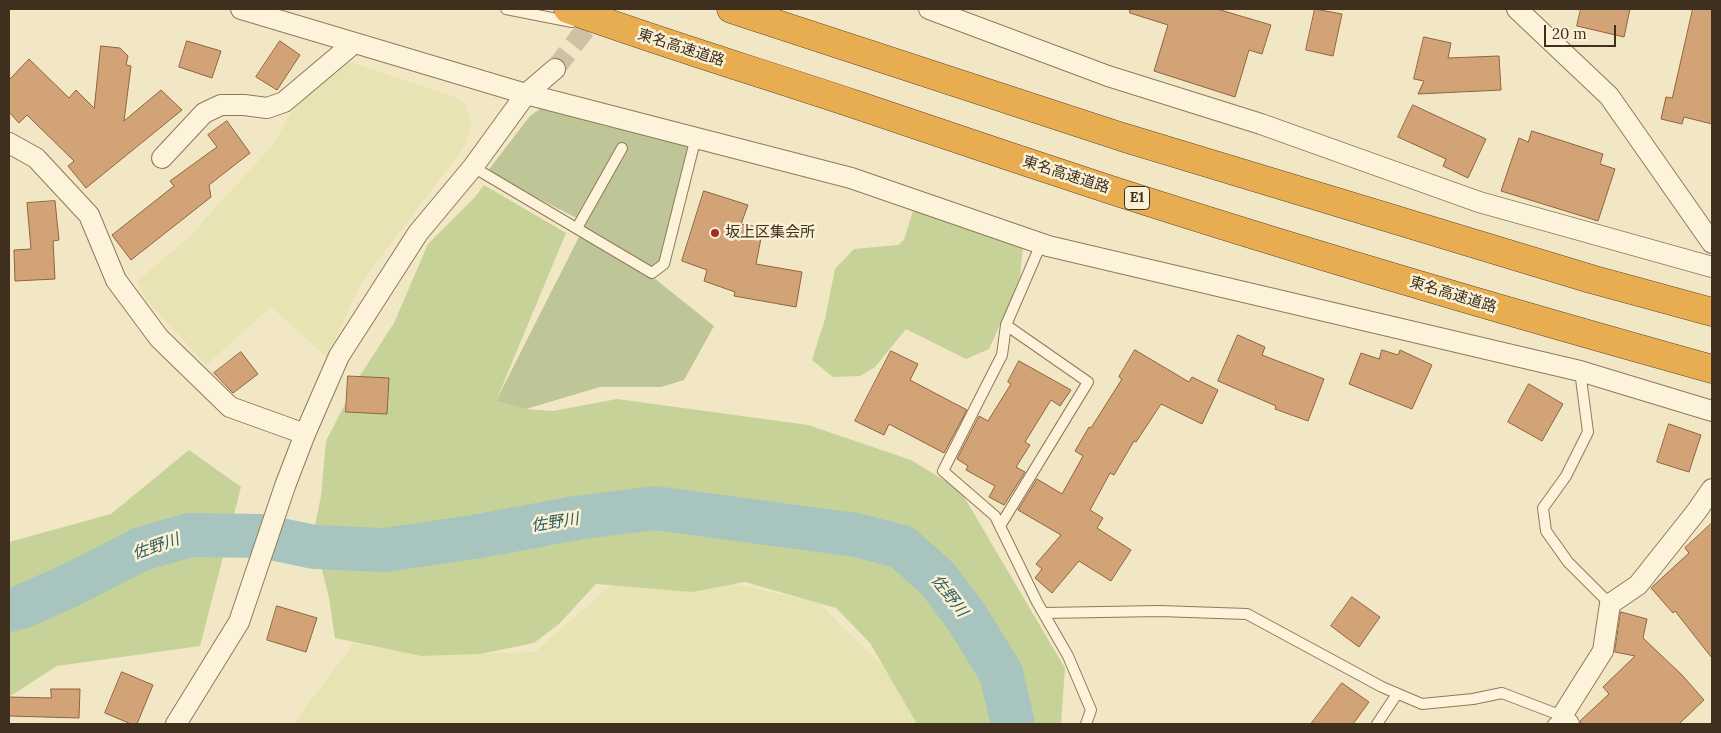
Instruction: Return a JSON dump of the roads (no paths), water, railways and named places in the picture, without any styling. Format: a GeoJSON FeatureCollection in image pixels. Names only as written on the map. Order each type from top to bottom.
{"type":"FeatureCollection","features":[{"type":"Feature","properties":{"kind":"highway","name":"東名高速道路"},"geometry":{"type":"LineString","coordinates":[[568,9],[644,36],[810,89],[1110,190],[1580,333],[1712,369]]}},
{"type":"Feature","properties":{"kind":"highway"},"geometry":{"type":"LineString","coordinates":[[731,9],[1122,137],[1591,279],[1712,312]]}},
{"type":"Feature","properties":{"kind":"street"},"geometry":{"type":"LineString","coordinates":[[241,9],[526,94],[851,178],[1041,244],[1225,289],[1580,371],[1712,411]]}},
{"type":"Feature","properties":{"kind":"street"},"geometry":{"type":"LineString","coordinates":[[929,9],[1108,76],[1260,124],[1479,202],[1712,267]]}},
{"type":"Feature","properties":{"kind":"street"},"geometry":{"type":"LineString","coordinates":[[1517,9],[1608,96],[1712,243]]}},
{"type":"Feature","properties":{"kind":"street"},"geometry":{"type":"LineString","coordinates":[[162,158],[204,113],[221,105],[267,108],[284,102],[354,43]]}},
{"type":"Feature","properties":{"kind":"street"},"geometry":{"type":"LineString","coordinates":[[176,724],[239,622],[285,486],[339,356],[418,233],[473,167],[526,94],[555,68]]}},
{"type":"Feature","properties":{"kind":"street"},"geometry":{"type":"LineString","coordinates":[[9,142],[36,158],[89,215],[116,280],[159,338],[230,408],[305,434]]}},
{"type":"Feature","properties":{"kind":"street"},"geometry":{"type":"LineString","coordinates":[[1561,722],[1603,651],[1610,604],[1638,585],[1712,489]]}},
{"type":"Feature","properties":{"kind":"lane"},"geometry":{"type":"LineString","coordinates":[[506,9],[644,36]]}},
{"type":"Feature","properties":{"kind":"lane"},"geometry":{"type":"LineString","coordinates":[[473,167],[652,274],[664,264],[696,137]]}},
{"type":"Feature","properties":{"kind":"lane"},"geometry":{"type":"LineString","coordinates":[[577,228],[622,148]]}},
{"type":"Feature","properties":{"kind":"lane"},"geometry":{"type":"LineString","coordinates":[[1041,244],[1006,325],[1002,355],[943,471],[995,516],[1068,656],[1091,710],[1086,724]]}},
{"type":"Feature","properties":{"kind":"lane"},"geometry":{"type":"LineString","coordinates":[[1000,526],[1088,382],[1006,325]]}},
{"type":"Feature","properties":{"kind":"lane"},"geometry":{"type":"LineString","coordinates":[[1580,371],[1588,432],[1566,476],[1543,508],[1546,531],[1568,562],[1610,604]]}},
{"type":"Feature","properties":{"kind":"lane"},"geometry":{"type":"LineString","coordinates":[[1044,613],[1160,611],[1247,614],[1397,694],[1422,704],[1502,693],[1561,722]]}},
{"type":"Feature","properties":{"kind":"lane"},"geometry":{"type":"LineString","coordinates":[[1377,724],[1397,694]]}},
{"type":"Feature","properties":{"kind":"waterway","name":"佐野川"},"geometry":{"type":"LineString","coordinates":[[9,610],[21,607],[71,585],[141,549],[190,535],[262,536],[314,547],[384,550],[474,537],[576,518],[655,508],[856,535],[902,547],[938,579],[967,618],[1001,673],[1013,724]]}},
{"type":"Feature","properties":{"kind":"tunnel"},"geometry":{"type":"LineString","coordinates":[[555,69],[601,9]]}},
{"type":"Feature","properties":{"kind":"place","name":"坂上区集会所"},"geometry":{"type":"Point","coordinates":[715,233]}}]}
